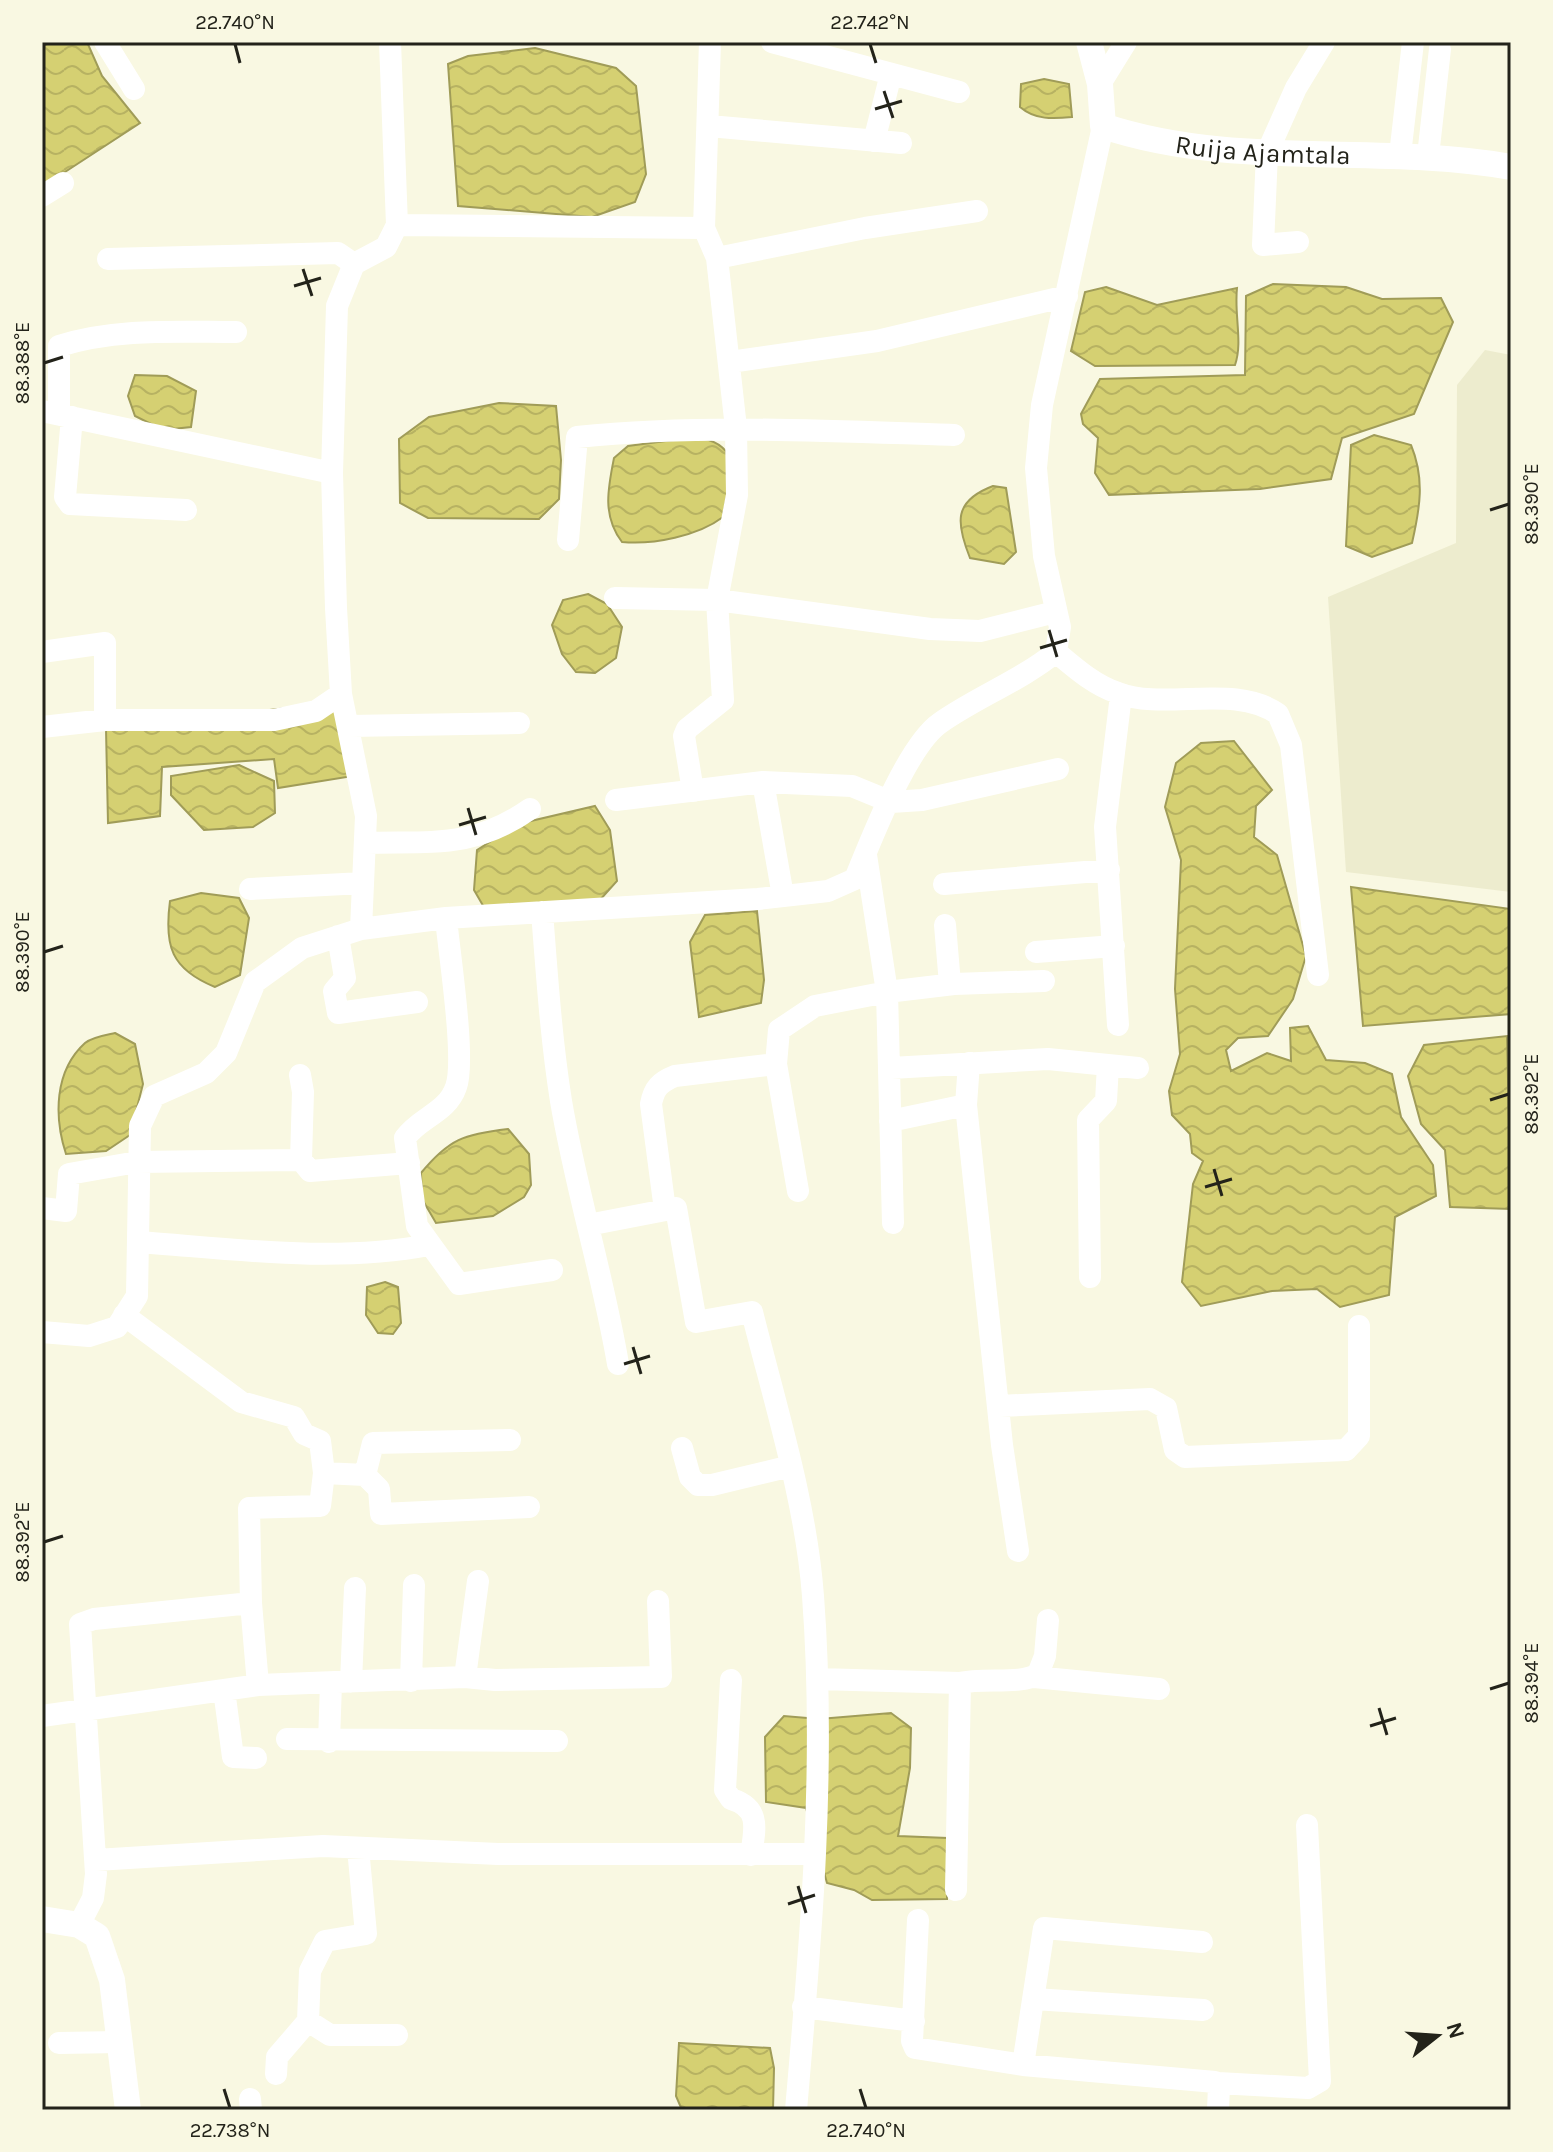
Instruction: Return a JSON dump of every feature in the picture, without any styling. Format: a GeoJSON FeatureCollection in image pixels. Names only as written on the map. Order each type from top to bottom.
{"type":"FeatureCollection","features":[{"type":"Feature","properties":{"kind":"street"},"geometry":{"type":"LineString","coordinates":[[105,42],[134,89]]}},
{"type":"Feature","properties":{"kind":"street"},"geometry":{"type":"LineString","coordinates":[[361,929],[366,816],[341,694],[332,473],[337,306],[354,264],[386,247],[397,225],[391,137],[390,42]]}},
{"type":"Feature","properties":{"kind":"street"},"geometry":{"type":"LineString","coordinates":[[693,791],[684,736],[687,729],[723,700],[717,600],[737,495],[736,428],[730,362],[717,258],[704,228],[710,42]]}},
{"type":"Feature","properties":{"kind":"street"},"geometry":{"type":"LineString","coordinates":[[772,42],[959,92]]}},
{"type":"Feature","properties":{"kind":"street"},"geometry":{"type":"LineString","coordinates":[[42,1332],[89,1336],[117,1327],[137,1296],[140,1126],[154,1096],[206,1073],[226,1053],[255,982],[302,948],[361,929],[446,918],[828,891],[855,879],[919,743],[939,724],[1036,668],[1056,652],[1060,627],[1044,556],[1036,468],[1042,405],[1103,126],[1100,84],[1089,42]]}},
{"type":"Feature","properties":{"kind":"street"},"geometry":{"type":"LineString","coordinates":[[1100,84],[1126,42]]}},
{"type":"Feature","properties":{"kind":"street"},"geometry":{"type":"LineString","coordinates":[[1298,242],[1263,245],[1267,153],[1296,88],[1324,42]]}},
{"type":"Feature","properties":{"kind":"street"},"geometry":{"type":"LineString","coordinates":[[1400,155],[1413,42]]}},
{"type":"Feature","properties":{"kind":"street"},"geometry":{"type":"LineString","coordinates":[[1428,156],[1440,49]]}},
{"type":"Feature","properties":{"kind":"street"},"geometry":{"type":"LineString","coordinates":[[874,141],[891,74]]}},
{"type":"Feature","properties":{"kind":"street"},"geometry":{"type":"LineString","coordinates":[[709,126],[901,143]]}},
{"type":"Feature","properties":{"kind":"street","name":"Ruija Ajamtala"},"geometry":{"type":"LineString","coordinates":[[1103,126],[1129,135],[1267,153],[1428,156],[1511,167]]}},
{"type":"Feature","properties":{"kind":"street"},"geometry":{"type":"LineString","coordinates":[[42,196],[63,183]]}},
{"type":"Feature","properties":{"kind":"street"},"geometry":{"type":"LineString","coordinates":[[717,258],[865,228],[977,211]]}},
{"type":"Feature","properties":{"kind":"street"},"geometry":{"type":"LineString","coordinates":[[397,225],[704,228]]}},
{"type":"Feature","properties":{"kind":"street"},"geometry":{"type":"LineString","coordinates":[[108,259],[338,253],[354,264]]}},
{"type":"Feature","properties":{"kind":"street"},"geometry":{"type":"LineString","coordinates":[[730,362],[877,341],[1067,296]]}},
{"type":"Feature","properties":{"kind":"street"},"geometry":{"type":"LineString","coordinates":[[186,510],[70,504],[65,497],[58,414],[59,346],[88,337],[154,331],[236,332]]}},
{"type":"Feature","properties":{"kind":"street"},"geometry":{"type":"LineString","coordinates":[[58,414],[332,473]]}},
{"type":"Feature","properties":{"kind":"street"},"geometry":{"type":"LineString","coordinates":[[568,540],[577,437],[656,429],[736,428],[954,435]]}},
{"type":"Feature","properties":{"kind":"street"},"geometry":{"type":"LineString","coordinates":[[615,598],[717,600],[916,627],[980,631],[1055,612]]}},
{"type":"Feature","properties":{"kind":"street"},"geometry":{"type":"LineString","coordinates":[[42,652],[105,643],[105,720]]}},
{"type":"Feature","properties":{"kind":"street"},"geometry":{"type":"LineString","coordinates":[[1056,652],[1087,678],[1121,695],[1251,701],[1278,714],[1291,745],[1318,975]]}},
{"type":"Feature","properties":{"kind":"street"},"geometry":{"type":"LineString","coordinates":[[42,727],[105,720],[274,720],[316,711],[341,694]]}},
{"type":"Feature","properties":{"kind":"street"},"geometry":{"type":"LineString","coordinates":[[1118,1025],[1105,827],[1121,695]]}},
{"type":"Feature","properties":{"kind":"street"},"geometry":{"type":"LineString","coordinates":[[349,726],[519,723]]}},
{"type":"Feature","properties":{"kind":"street"},"geometry":{"type":"LineString","coordinates":[[616,800],[682,789],[693,791],[763,782],[852,786],[891,802],[922,800],[1058,769]]}},
{"type":"Feature","properties":{"kind":"street"},"geometry":{"type":"LineString","coordinates":[[763,782],[783,896]]}},
{"type":"Feature","properties":{"kind":"street"},"geometry":{"type":"LineString","coordinates":[[365,843],[467,841],[497,830],[530,809]]}},
{"type":"Feature","properties":{"kind":"street"},"geometry":{"type":"LineString","coordinates":[[866,854],[887,992],[893,1223]]}},
{"type":"Feature","properties":{"kind":"street"},"geometry":{"type":"LineString","coordinates":[[944,884],[1109,870]]}},
{"type":"Feature","properties":{"kind":"street"},"geometry":{"type":"LineString","coordinates":[[250,889],[363,883]]}},
{"type":"Feature","properties":{"kind":"street"},"geometry":{"type":"LineString","coordinates":[[542,912],[560,1088],[588,1225],[605,1288],[618,1364]]}},
{"type":"Feature","properties":{"kind":"street"},"geometry":{"type":"LineString","coordinates":[[446,918],[458,1045],[457,1086],[438,1113],[415,1124],[405,1138],[417,1226],[459,1284],[552,1270]]}},
{"type":"Feature","properties":{"kind":"street"},"geometry":{"type":"LineString","coordinates":[[945,925],[950,984]]}},
{"type":"Feature","properties":{"kind":"street"},"geometry":{"type":"LineString","coordinates":[[338,936],[345,978],[334,991],[338,1013],[417,1002]]}},
{"type":"Feature","properties":{"kind":"street"},"geometry":{"type":"LineString","coordinates":[[1036,952],[1114,946]]}},
{"type":"Feature","properties":{"kind":"street"},"geometry":{"type":"LineString","coordinates":[[798,1191],[776,1064],[779,1030],[815,1006],[887,992],[950,984],[1044,981]]}},
{"type":"Feature","properties":{"kind":"street"},"geometry":{"type":"LineString","coordinates":[[891,1068],[1048,1059],[1138,1068]]}},
{"type":"Feature","properties":{"kind":"street"},"geometry":{"type":"LineString","coordinates":[[969,1063],[966,1105],[1018,1551]]}},
{"type":"Feature","properties":{"kind":"street"},"geometry":{"type":"LineString","coordinates":[[665,1210],[651,1104],[661,1081],[675,1076],[776,1064]]}},
{"type":"Feature","properties":{"kind":"street"},"geometry":{"type":"LineString","coordinates":[[1090,1277],[1088,1120],[1106,1101],[1108,1065]]}},
{"type":"Feature","properties":{"kind":"street"},"geometry":{"type":"LineString","coordinates":[[300,1075],[303,1092],[301,1160],[310,1171],[409,1163]]}},
{"type":"Feature","properties":{"kind":"street"},"geometry":{"type":"LineString","coordinates":[[890,1121],[966,1105]]}},
{"type":"Feature","properties":{"kind":"street"},"geometry":{"type":"LineString","coordinates":[[42,1208],[66,1211],[69,1174],[137,1162],[301,1160]]}},
{"type":"Feature","properties":{"kind":"street"},"geometry":{"type":"LineString","coordinates":[[588,1225],[676,1208],[696,1322],[752,1312],[791,1466],[813,1594],[818,1679],[815,1854],[796,2110]]}},
{"type":"Feature","properties":{"kind":"street"},"geometry":{"type":"LineString","coordinates":[[139,1242],[334,1254],[381,1254],[429,1245]]}},
{"type":"Feature","properties":{"kind":"street"},"geometry":{"type":"LineString","coordinates":[[124,1315],[241,1402],[294,1417],[304,1434],[320,1441],[324,1473],[320,1506],[249,1508],[251,1603],[258,1685]]}},
{"type":"Feature","properties":{"kind":"street"},"geometry":{"type":"LineString","coordinates":[[999,1406],[1150,1399],[1166,1408],[1175,1450],[1185,1457],[1346,1450],[1353,1447],[1359,1436],[1359,1326]]}},
{"type":"Feature","properties":{"kind":"street"},"geometry":{"type":"LineString","coordinates":[[365,1475],[373,1443],[510,1440]]}},
{"type":"Feature","properties":{"kind":"street"},"geometry":{"type":"LineString","coordinates":[[682,1448],[690,1477],[698,1485],[712,1485],[791,1466]]}},
{"type":"Feature","properties":{"kind":"street"},"geometry":{"type":"LineString","coordinates":[[324,1473],[365,1475],[379,1489],[381,1514],[529,1507]]}},
{"type":"Feature","properties":{"kind":"street"},"geometry":{"type":"LineString","coordinates":[[465,1677],[478,1581]]}},
{"type":"Feature","properties":{"kind":"street"},"geometry":{"type":"LineString","coordinates":[[411,1681],[414,1585]]}},
{"type":"Feature","properties":{"kind":"street"},"geometry":{"type":"LineString","coordinates":[[329,1742],[355,1588]]}},
{"type":"Feature","properties":{"kind":"street"},"geometry":{"type":"LineString","coordinates":[[42,1716],[258,1685],[465,1677],[495,1680],[661,1677],[658,1601]]}},
{"type":"Feature","properties":{"kind":"street"},"geometry":{"type":"LineString","coordinates":[[79,1925],[93,1898],[96,1860],[80,1624],[94,1619],[251,1603]]}},
{"type":"Feature","properties":{"kind":"street"},"geometry":{"type":"LineString","coordinates":[[1034,1677],[1041,1671],[1048,1620]]}},
{"type":"Feature","properties":{"kind":"street"},"geometry":{"type":"LineString","coordinates":[[818,1679],[960,1683],[978,1679],[1034,1677],[1159,1689]]}},
{"type":"Feature","properties":{"kind":"street"},"geometry":{"type":"LineString","coordinates":[[731,1680],[725,1790],[731,1799],[746,1804],[753,1812],[756,1825],[751,1855]]}},
{"type":"Feature","properties":{"kind":"street"},"geometry":{"type":"LineString","coordinates":[[956,1890],[960,1683]]}},
{"type":"Feature","properties":{"kind":"street"},"geometry":{"type":"LineString","coordinates":[[224,1690],[233,1757],[256,1758]]}},
{"type":"Feature","properties":{"kind":"street"},"geometry":{"type":"LineString","coordinates":[[287,1739],[329,1742],[557,1741]]}},
{"type":"Feature","properties":{"kind":"street"},"geometry":{"type":"LineString","coordinates":[[918,1920],[915,2048],[1023,2065],[1308,2088],[1320,2081],[1307,1825]]}},
{"type":"Feature","properties":{"kind":"street"},"geometry":{"type":"LineString","coordinates":[[96,1860],[323,1846],[498,1854],[815,1854]]}},
{"type":"Feature","properties":{"kind":"street"},"geometry":{"type":"LineString","coordinates":[[276,2074],[277,2057],[308,2021],[310,1971],[325,1941],[366,1934],[358,1848]]}},
{"type":"Feature","properties":{"kind":"street"},"geometry":{"type":"LineString","coordinates":[[42,1919],[79,1925],[97,1936],[106,1956],[128,2110]]}},
{"type":"Feature","properties":{"kind":"street"},"geometry":{"type":"LineString","coordinates":[[1023,2065],[1044,1928],[1202,1942]]}},
{"type":"Feature","properties":{"kind":"street"},"geometry":{"type":"LineString","coordinates":[[1034,1999],[1203,2010]]}},
{"type":"Feature","properties":{"kind":"street"},"geometry":{"type":"LineString","coordinates":[[803,2007],[914,2021]]}},
{"type":"Feature","properties":{"kind":"street"},"geometry":{"type":"LineString","coordinates":[[308,2021],[330,2035],[397,2035]]}},
{"type":"Feature","properties":{"kind":"street"},"geometry":{"type":"LineString","coordinates":[[59,2043],[120,2042]]}},
{"type":"Feature","properties":{"kind":"street"},"geometry":{"type":"LineString","coordinates":[[1218,2083],[1218,2110]]}},
{"type":"Feature","properties":{"kind":"shaded area"},"geometry":{"type":"Polygon","coordinates":[[[1485,350],[1511,355],[1511,892],[1346,872],[1328,597],[1456,543],[1457,385],[1485,350]]]}},
{"type":"Feature","properties":{"kind":"water"},"geometry":{"type":"Polygon","coordinates":[[[51,42],[87,42],[102,76],[140,123],[42,187],[42,47],[51,42]]]}},
{"type":"Feature","properties":{"kind":"water"},"geometry":{"type":"Polygon","coordinates":[[[535,48],[616,68],[636,86],[646,174],[635,202],[592,217],[458,206],[448,64],[468,56],[535,48]]]}},
{"type":"Feature","properties":{"kind":"water"},"geometry":{"type":"Polygon","coordinates":[[[1044,79],[1069,84],[1072,117],[1038,116],[1020,107],[1021,84],[1044,79]]]}},
{"type":"Feature","properties":{"kind":"water"},"geometry":{"type":"Polygon","coordinates":[[[1273,284],[1346,287],[1382,299],[1441,298],[1453,322],[1414,414],[1342,438],[1331,479],[1260,489],[1109,495],[1095,473],[1098,438],[1083,424],[1081,414],[1100,379],[1245,375],[1246,296],[1273,284]]]}},
{"type":"Feature","properties":{"kind":"water"},"geometry":{"type":"Polygon","coordinates":[[[1106,287],[1157,305],[1237,288],[1238,347],[1235,365],[1095,366],[1071,351],[1085,292],[1106,287]]]}},
{"type":"Feature","properties":{"kind":"water"},"geometry":{"type":"Polygon","coordinates":[[[135,375],[167,376],[196,391],[191,427],[163,430],[135,416],[128,396],[135,375]]]}},
{"type":"Feature","properties":{"kind":"water"},"geometry":{"type":"Polygon","coordinates":[[[499,403],[556,406],[561,460],[559,499],[539,519],[428,518],[400,503],[399,439],[429,417],[499,403]]]}},
{"type":"Feature","properties":{"kind":"water"},"geometry":{"type":"Polygon","coordinates":[[[1374,435],[1411,445],[1420,494],[1412,543],[1372,557],[1346,546],[1351,445],[1374,435]]]}},
{"type":"Feature","properties":{"kind":"water"},"geometry":{"type":"Polygon","coordinates":[[[696,437],[712,441],[729,456],[731,477],[723,517],[713,524],[675,538],[622,542],[611,522],[608,502],[614,458],[628,446],[696,437]]]}},
{"type":"Feature","properties":{"kind":"water"},"geometry":{"type":"Polygon","coordinates":[[[993,486],[1006,488],[1016,552],[1004,564],[970,558],[962,534],[961,514],[964,506],[980,492],[993,486]]]}},
{"type":"Feature","properties":{"kind":"water"},"geometry":{"type":"Polygon","coordinates":[[[588,594],[607,604],[622,627],[616,658],[595,673],[576,672],[562,654],[552,625],[563,600],[588,594]]]}},
{"type":"Feature","properties":{"kind":"water"},"geometry":{"type":"Polygon","coordinates":[[[339,702],[353,776],[278,788],[274,759],[162,767],[160,816],[108,823],[106,729],[339,702]]]}},
{"type":"Feature","properties":{"kind":"water"},"geometry":{"type":"Polygon","coordinates":[[[1234,741],[1272,790],[1256,806],[1254,837],[1277,855],[1306,956],[1293,999],[1268,1036],[1238,1038],[1226,1050],[1231,1071],[1267,1053],[1291,1061],[1290,1028],[1308,1026],[1326,1060],[1365,1063],[1392,1074],[1401,1117],[1433,1165],[1436,1196],[1395,1217],[1389,1295],[1340,1307],[1317,1289],[1272,1291],[1201,1306],[1182,1282],[1193,1184],[1203,1161],[1192,1153],[1190,1134],[1172,1115],[1169,1091],[1180,1054],[1175,989],[1181,860],[1165,807],[1176,763],[1201,743],[1234,741]]]}},
{"type":"Feature","properties":{"kind":"water"},"geometry":{"type":"Polygon","coordinates":[[[239,765],[274,781],[275,813],[253,827],[204,830],[171,795],[171,776],[239,765]]]}},
{"type":"Feature","properties":{"kind":"water"},"geometry":{"type":"Polygon","coordinates":[[[595,806],[610,830],[617,881],[599,901],[485,909],[474,890],[477,850],[518,824],[595,806]]]}},
{"type":"Feature","properties":{"kind":"water"},"geometry":{"type":"Polygon","coordinates":[[[1351,887],[1511,909],[1511,1014],[1363,1026],[1351,887]]]}},
{"type":"Feature","properties":{"kind":"water"},"geometry":{"type":"Polygon","coordinates":[[[201,893],[239,898],[249,918],[240,975],[215,987],[180,964],[168,931],[170,901],[201,893]]]}},
{"type":"Feature","properties":{"kind":"water"},"geometry":{"type":"Polygon","coordinates":[[[757,911],[764,980],[761,1003],[699,1017],[690,942],[705,915],[757,911]]]}},
{"type":"Feature","properties":{"kind":"water"},"geometry":{"type":"Polygon","coordinates":[[[115,1033],[135,1044],[143,1084],[130,1135],[106,1151],[66,1154],[60,1125],[59,1095],[67,1067],[85,1043],[115,1033]]]}},
{"type":"Feature","properties":{"kind":"water"},"geometry":{"type":"Polygon","coordinates":[[[1507,1036],[1511,1209],[1450,1207],[1445,1150],[1421,1124],[1408,1076],[1424,1045],[1507,1036]]]}},
{"type":"Feature","properties":{"kind":"water"},"geometry":{"type":"Polygon","coordinates":[[[508,1129],[529,1154],[531,1185],[524,1197],[493,1216],[436,1223],[422,1199],[421,1173],[440,1152],[458,1140],[508,1129]]]}},
{"type":"Feature","properties":{"kind":"water"},"geometry":{"type":"Polygon","coordinates":[[[385,1282],[398,1287],[401,1323],[393,1334],[378,1333],[366,1315],[367,1287],[385,1282]]]}},
{"type":"Feature","properties":{"kind":"water"},"geometry":{"type":"Polygon","coordinates":[[[891,1713],[911,1728],[910,1768],[898,1836],[947,1838],[947,1899],[872,1900],[854,1890],[827,1883],[806,1808],[766,1802],[765,1737],[784,1716],[819,1719],[891,1713]]]}},
{"type":"Feature","properties":{"kind":"water"},"geometry":{"type":"Polygon","coordinates":[[[679,2043],[770,2048],[774,2068],[773,2110],[682,2110],[676,2096],[679,2043]]]}}]}
